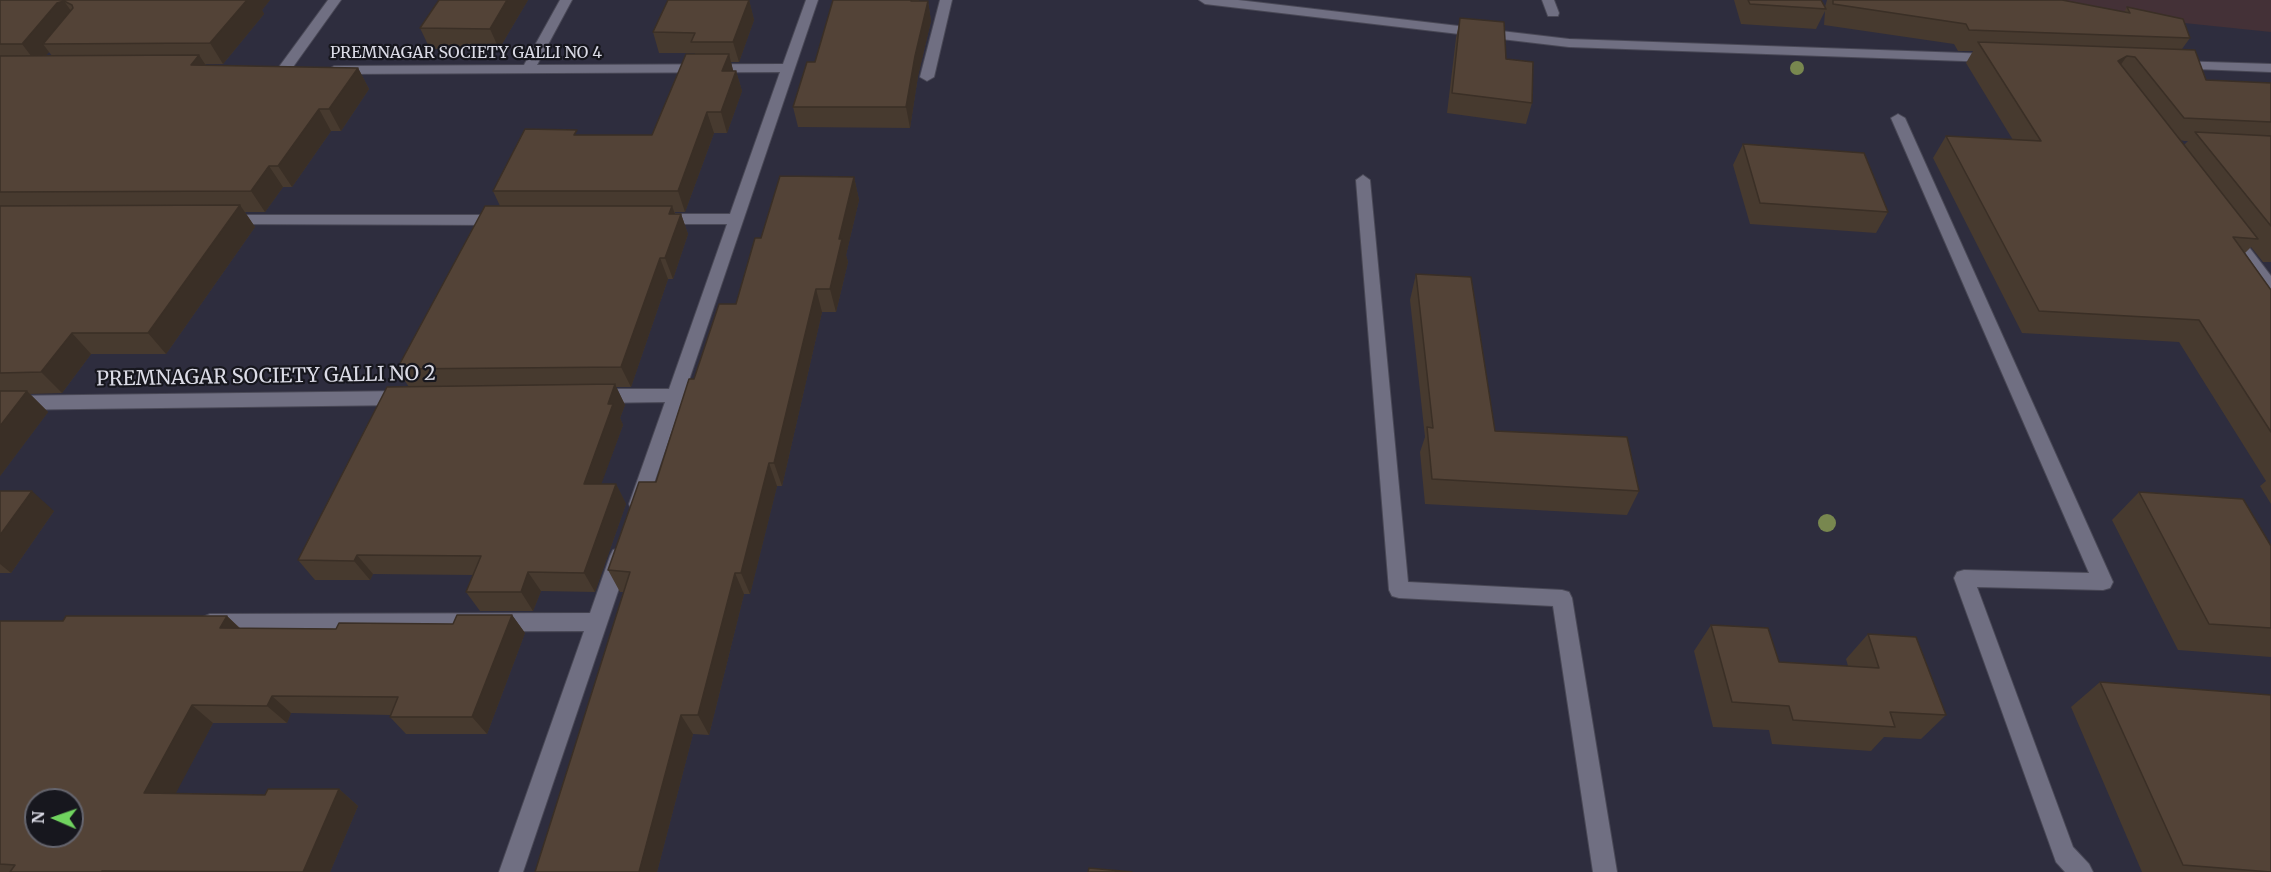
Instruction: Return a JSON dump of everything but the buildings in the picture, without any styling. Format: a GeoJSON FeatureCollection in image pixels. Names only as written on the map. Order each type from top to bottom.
{"type":"FeatureCollection","features":[{"type":"Feature","properties":{"kind":"street","name":"PREMNAGAR SOCIETY GALLI NO 4"},"geometry":{"type":"LineString","coordinates":[[335,0],[277,71],[788,68]]}},
{"type":"Feature","properties":{"kind":"street"},"geometry":{"type":"LineString","coordinates":[[528,70],[566,0]]}},
{"type":"Feature","properties":{"kind":"street"},"geometry":{"type":"LineString","coordinates":[[512,872],[812,0]]}},
{"type":"Feature","properties":{"kind":"street"},"geometry":{"type":"LineString","coordinates":[[927,77],[946,0]]}},
{"type":"Feature","properties":{"kind":"street"},"geometry":{"type":"LineString","coordinates":[[1205,0],[1569,43],[2009,59]]}},
{"type":"Feature","properties":{"kind":"street"},"geometry":{"type":"LineString","coordinates":[[2164,64],[2271,68]]}},
{"type":"Feature","properties":{"kind":"street"},"geometry":{"type":"LineString","coordinates":[[1898,118],[2103,582],[1964,578],[2064,854],[2081,872]]}},
{"type":"Feature","properties":{"kind":"street"},"geometry":{"type":"LineString","coordinates":[[1363,180],[1400,590],[1562,598],[1605,872]]}},
{"type":"Feature","properties":{"kind":"street"},"geometry":{"type":"LineString","coordinates":[[641,219],[736,219]]}},
{"type":"Feature","properties":{"kind":"street"},"geometry":{"type":"LineString","coordinates":[[214,220],[511,220]]}},
{"type":"Feature","properties":{"kind":"street"},"geometry":{"type":"LineString","coordinates":[[2220,220],[2268,280]]}},
{"type":"Feature","properties":{"kind":"street"},"geometry":{"type":"LineString","coordinates":[[581,396],[676,395]]}},
{"type":"Feature","properties":{"kind":"street","name":"PREMNAGAR SOCIETY GALLI NO 2"},"geometry":{"type":"LineString","coordinates":[[0,403],[427,398]]}},
{"type":"Feature","properties":{"kind":"street"},"geometry":{"type":"LineString","coordinates":[[191,623],[598,622]]}},
{"type":"Feature","properties":{"kind":"shaded area"},"geometry":{"type":"Polygon","coordinates":[[[2044,0],[2271,0],[2271,32],[2049,9],[2044,0]]]}}]}
